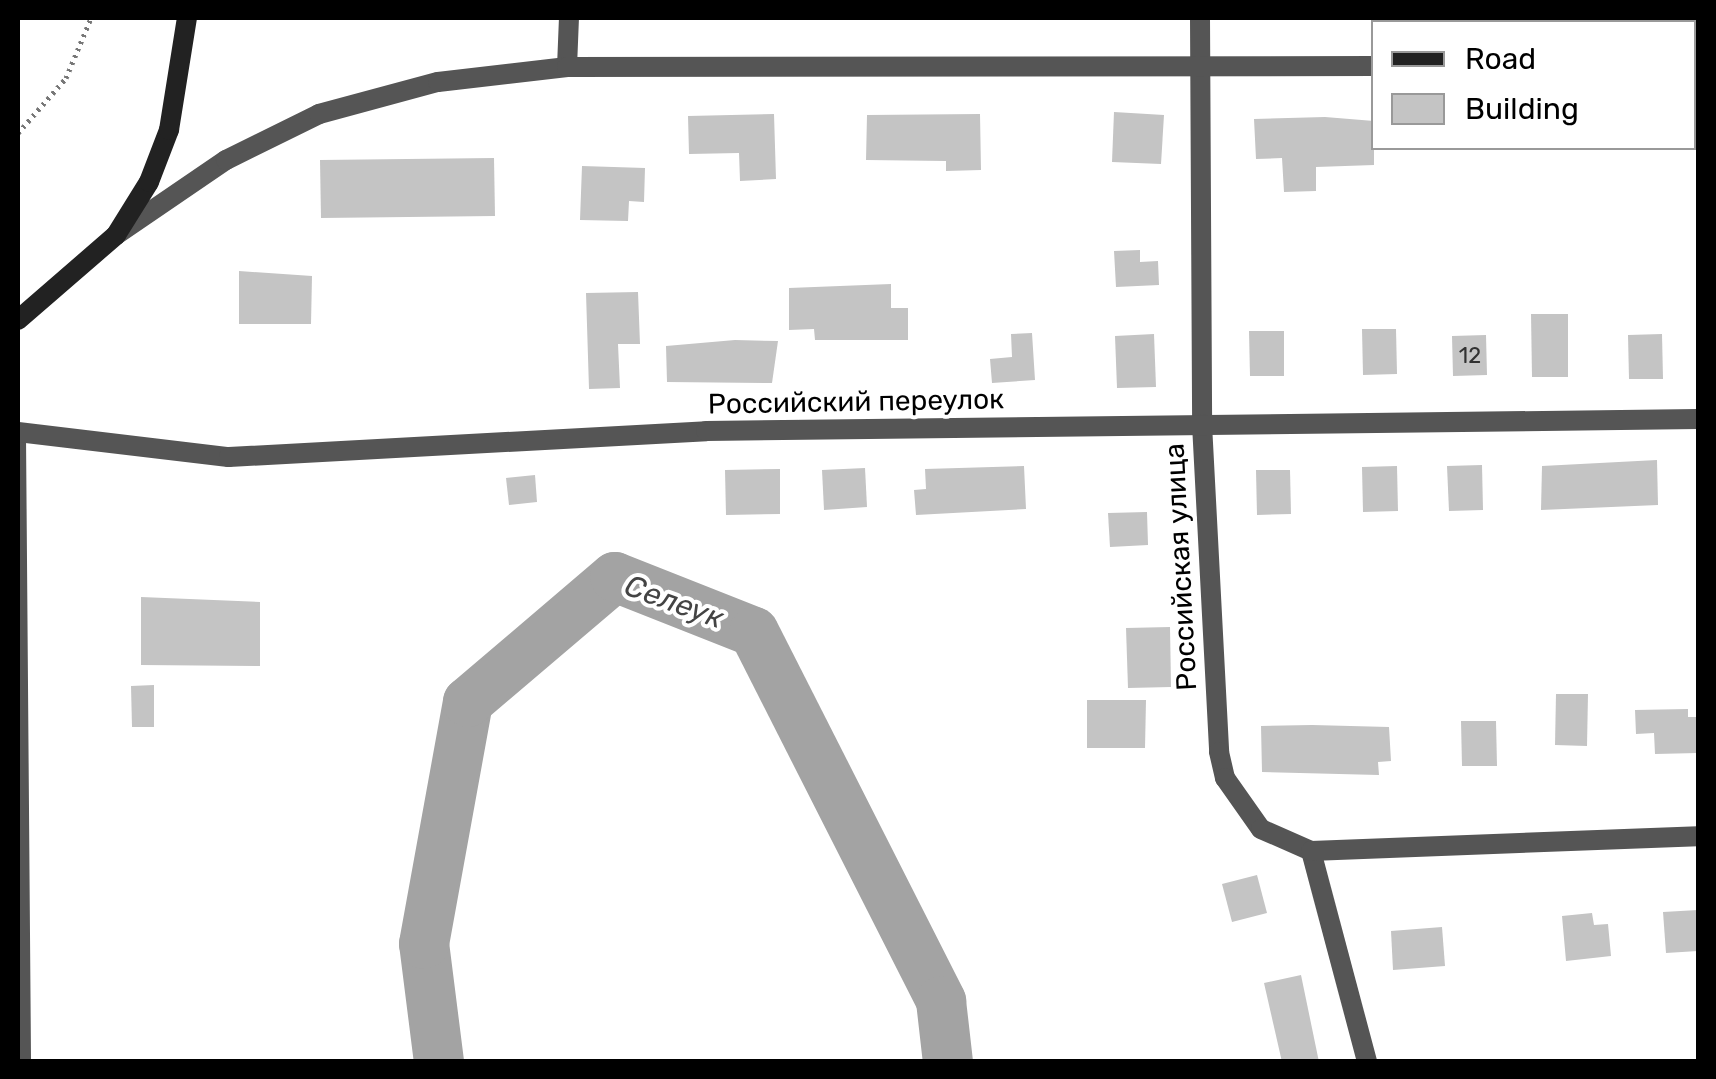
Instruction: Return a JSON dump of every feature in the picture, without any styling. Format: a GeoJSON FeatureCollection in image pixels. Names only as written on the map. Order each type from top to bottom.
{"type":"FeatureCollection","features":[{"type":"Feature","properties":{"kind":"street"},"geometry":{"type":"LineString","coordinates":[[116,236],[169,130],[188,18]]}},
{"type":"Feature","properties":{"kind":"street"},"geometry":{"type":"LineString","coordinates":[[568,67],[569,18]]}},
{"type":"Feature","properties":{"kind":"street","name":"Российская улица"},"geometry":{"type":"LineString","coordinates":[[1200,18],[1202,424],[1225,778],[1261,829],[1311,850]]}},
{"type":"Feature","properties":{"kind":"street"},"geometry":{"type":"LineString","coordinates":[[18,320],[116,236],[226,160],[319,114],[438,82],[568,67],[1371,66]]}},
{"type":"Feature","properties":{"kind":"street","name":"Российский переулок"},"geometry":{"type":"LineString","coordinates":[[18,433],[228,457],[706,432],[1698,419]]}},
{"type":"Feature","properties":{"kind":"street"},"geometry":{"type":"LineString","coordinates":[[1366,1062],[1311,850],[1698,836]]}},
{"type":"Feature","properties":{"kind":"lane"},"geometry":{"type":"LineString","coordinates":[[18,433],[23,1062]]}},
{"type":"Feature","properties":{"kind":"path"},"geometry":{"type":"LineString","coordinates":[[18,133],[66,78],[90,18]]}},
{"type":"Feature","properties":{"kind":"building"},"geometry":{"type":"Polygon","coordinates":[[[1114,112],[1164,115],[1161,164],[1112,162],[1114,112]]]}},
{"type":"Feature","properties":{"kind":"building"},"geometry":{"type":"Polygon","coordinates":[[[774,114],[776,179],[740,181],[739,153],[689,154],[688,116],[774,114]]]}},
{"type":"Feature","properties":{"kind":"building"},"geometry":{"type":"Polygon","coordinates":[[[980,114],[981,170],[946,171],[946,161],[866,160],[867,115],[980,114]]]}},
{"type":"Feature","properties":{"kind":"building"},"geometry":{"type":"Polygon","coordinates":[[[1325,117],[1371,121],[1374,165],[1316,167],[1316,191],[1284,192],[1282,158],[1256,159],[1254,119],[1325,117]]]}},
{"type":"Feature","properties":{"kind":"building"},"geometry":{"type":"Polygon","coordinates":[[[494,158],[495,216],[321,218],[320,160],[494,158]]]}},
{"type":"Feature","properties":{"kind":"building"},"geometry":{"type":"Polygon","coordinates":[[[582,166],[645,168],[644,202],[629,201],[628,221],[580,220],[582,166]]]}},
{"type":"Feature","properties":{"kind":"building"},"geometry":{"type":"Polygon","coordinates":[[[1140,250],[1140,262],[1158,261],[1159,285],[1116,287],[1114,251],[1140,250]]]}},
{"type":"Feature","properties":{"kind":"building"},"geometry":{"type":"Polygon","coordinates":[[[239,271],[312,276],[311,324],[239,324],[239,271]]]}},
{"type":"Feature","properties":{"kind":"building"},"geometry":{"type":"Polygon","coordinates":[[[891,284],[891,308],[908,308],[908,340],[815,340],[814,329],[789,330],[789,288],[891,284]]]}},
{"type":"Feature","properties":{"kind":"building"},"geometry":{"type":"Polygon","coordinates":[[[638,292],[640,344],[618,344],[620,388],[589,389],[586,293],[638,292]]]}},
{"type":"Feature","properties":{"kind":"building"},"geometry":{"type":"Polygon","coordinates":[[[1531,314],[1568,314],[1568,377],[1532,377],[1531,314]]]}},
{"type":"Feature","properties":{"kind":"building"},"geometry":{"type":"Polygon","coordinates":[[[1362,329],[1396,329],[1397,374],[1363,375],[1362,329]]]}},
{"type":"Feature","properties":{"kind":"building"},"geometry":{"type":"Polygon","coordinates":[[[1249,331],[1284,331],[1284,376],[1250,376],[1249,331]]]}},
{"type":"Feature","properties":{"kind":"building"},"geometry":{"type":"Polygon","coordinates":[[[1032,333],[1035,380],[992,383],[990,359],[1012,357],[1011,334],[1032,333]]]}},
{"type":"Feature","properties":{"kind":"building"},"geometry":{"type":"Polygon","coordinates":[[[1154,334],[1156,387],[1117,388],[1115,336],[1154,334]]]}},
{"type":"Feature","properties":{"kind":"building"},"geometry":{"type":"Polygon","coordinates":[[[1662,334],[1663,379],[1629,379],[1628,335],[1662,334]]]}},
{"type":"Feature","properties":{"kind":"building"},"geometry":{"type":"Polygon","coordinates":[[[1486,335],[1487,375],[1453,376],[1452,336],[1486,335]]]}},
{"type":"Feature","properties":{"kind":"building"},"geometry":{"type":"Polygon","coordinates":[[[778,341],[772,383],[667,382],[666,346],[778,341]]]}},
{"type":"Feature","properties":{"kind":"building"},"geometry":{"type":"Polygon","coordinates":[[[1657,460],[1658,505],[1541,510],[1542,466],[1657,460]]]}},
{"type":"Feature","properties":{"kind":"building"},"geometry":{"type":"Polygon","coordinates":[[[1482,465],[1483,510],[1449,511],[1447,466],[1482,465]]]}},
{"type":"Feature","properties":{"kind":"building"},"geometry":{"type":"Polygon","coordinates":[[[1024,466],[1026,509],[916,515],[914,490],[926,489],[925,469],[1024,466]]]}},
{"type":"Feature","properties":{"kind":"building"},"geometry":{"type":"Polygon","coordinates":[[[1397,466],[1398,511],[1363,512],[1362,467],[1397,466]]]}},
{"type":"Feature","properties":{"kind":"building"},"geometry":{"type":"Polygon","coordinates":[[[865,468],[867,507],[824,510],[822,470],[865,468]]]}},
{"type":"Feature","properties":{"kind":"building"},"geometry":{"type":"Polygon","coordinates":[[[780,469],[780,514],[726,515],[725,470],[780,469]]]}},
{"type":"Feature","properties":{"kind":"building"},"geometry":{"type":"Polygon","coordinates":[[[1256,470],[1290,470],[1291,514],[1257,515],[1256,470]]]}},
{"type":"Feature","properties":{"kind":"building"},"geometry":{"type":"Polygon","coordinates":[[[535,475],[537,502],[509,505],[506,478],[535,475]]]}},
{"type":"Feature","properties":{"kind":"building"},"geometry":{"type":"Polygon","coordinates":[[[1147,512],[1148,545],[1110,547],[1108,513],[1147,512]]]}},
{"type":"Feature","properties":{"kind":"building"},"geometry":{"type":"Polygon","coordinates":[[[141,597],[260,602],[260,666],[141,665],[141,597]]]}},
{"type":"Feature","properties":{"kind":"building"},"geometry":{"type":"Polygon","coordinates":[[[1170,627],[1171,687],[1128,688],[1126,628],[1170,627]]]}},
{"type":"Feature","properties":{"kind":"building"},"geometry":{"type":"Polygon","coordinates":[[[154,685],[154,727],[132,727],[131,686],[154,685]]]}},
{"type":"Feature","properties":{"kind":"building"},"geometry":{"type":"Polygon","coordinates":[[[1556,694],[1588,694],[1587,746],[1555,745],[1556,694]]]}},
{"type":"Feature","properties":{"kind":"building"},"geometry":{"type":"Polygon","coordinates":[[[1087,700],[1146,700],[1145,748],[1087,748],[1087,700]]]}},
{"type":"Feature","properties":{"kind":"building"},"geometry":{"type":"Polygon","coordinates":[[[1688,709],[1688,717],[1698,717],[1698,753],[1655,754],[1654,733],[1636,734],[1635,710],[1688,709]]]}},
{"type":"Feature","properties":{"kind":"building"},"geometry":{"type":"Polygon","coordinates":[[[1461,721],[1496,721],[1497,766],[1462,766],[1461,721]]]}},
{"type":"Feature","properties":{"kind":"building"},"geometry":{"type":"Polygon","coordinates":[[[1261,726],[1389,727],[1391,761],[1378,762],[1379,775],[1262,772],[1261,726]]]}},
{"type":"Feature","properties":{"kind":"building"},"geometry":{"type":"Polygon","coordinates":[[[1257,875],[1267,913],[1232,922],[1222,884],[1257,875]]]}},
{"type":"Feature","properties":{"kind":"building"},"geometry":{"type":"Polygon","coordinates":[[[1698,910],[1698,951],[1666,953],[1663,912],[1698,910]]]}},
{"type":"Feature","properties":{"kind":"building"},"geometry":{"type":"Polygon","coordinates":[[[1592,913],[1594,925],[1608,924],[1611,956],[1566,961],[1562,916],[1592,913]]]}},
{"type":"Feature","properties":{"kind":"building"},"geometry":{"type":"Polygon","coordinates":[[[1442,927],[1445,966],[1393,970],[1391,931],[1442,927]]]}},
{"type":"Feature","properties":{"kind":"building"},"geometry":{"type":"Polygon","coordinates":[[[1301,975],[1319,1062],[1282,1062],[1264,983],[1301,975]]]}},
{"type":"Feature","properties":{"kind":"waterway","name":"Селеук"},"geometry":{"type":"LineString","coordinates":[[439,1062],[424,944],[468,702],[615,577],[754,632],[941,1001],[948,1062]]}}]}
